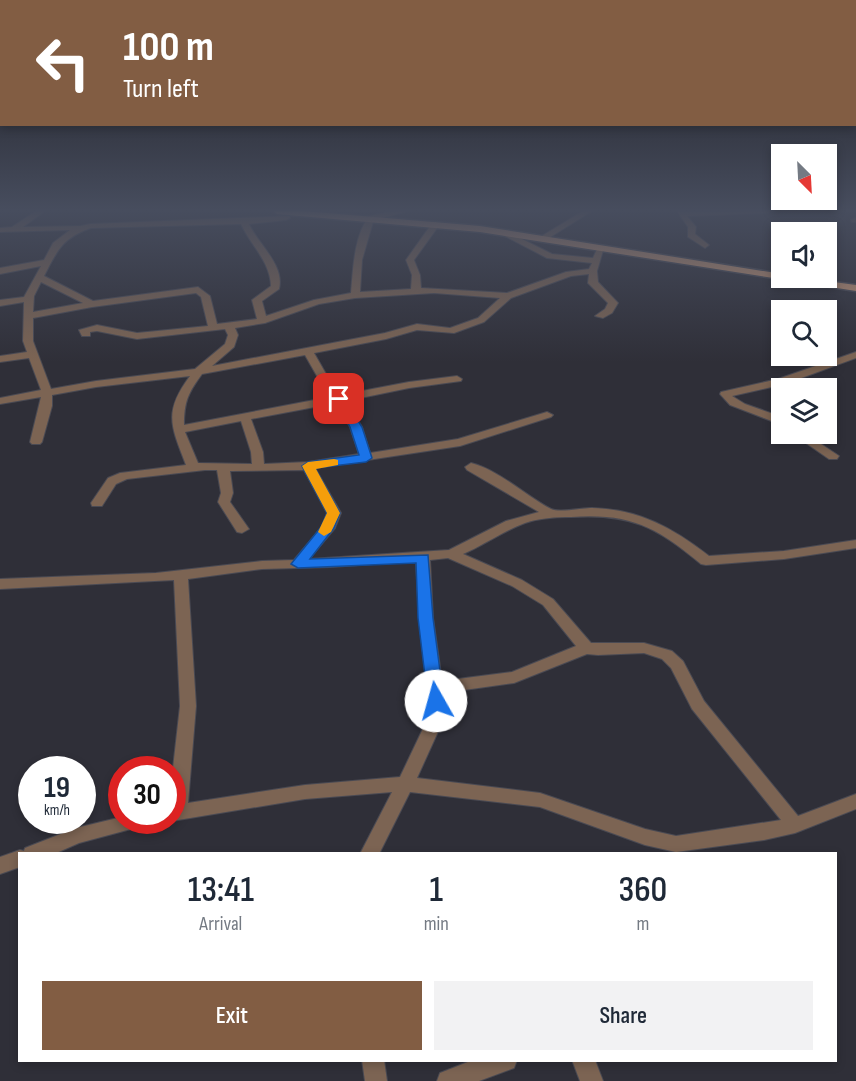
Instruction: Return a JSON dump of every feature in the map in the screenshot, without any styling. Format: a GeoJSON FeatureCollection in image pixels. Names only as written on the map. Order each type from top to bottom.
{"type":"FeatureCollection","features":[{"type":"Feature","properties":{"kind":"main road"},"geometry":{"type":"LineString","coordinates":[[681,261],[771,275]]}},
{"type":"Feature","properties":{"kind":"main road"},"geometry":{"type":"LineString","coordinates":[[837,285],[856,288]]}},
{"type":"Feature","properties":{"kind":"street"},"geometry":{"type":"LineString","coordinates":[[262,321],[257,300],[276,286],[277,279],[268,261]]}},
{"type":"Feature","properties":{"kind":"street"},"geometry":{"type":"LineString","coordinates":[[355,295],[358,261]]}},
{"type":"Feature","properties":{"kind":"street"},"geometry":{"type":"LineString","coordinates":[[411,261],[416,274],[416,291]]}},
{"type":"Feature","properties":{"kind":"street"},"geometry":{"type":"LineString","coordinates":[[574,261],[594,266]]}},
{"type":"Feature","properties":{"kind":"street"},"geometry":{"type":"LineString","coordinates":[[596,261],[593,284],[613,303],[609,311],[600,316]]}},
{"type":"Feature","properties":{"kind":"street"},"geometry":{"type":"LineString","coordinates":[[0,271],[48,262]]}},
{"type":"Feature","properties":{"kind":"street"},"geometry":{"type":"LineString","coordinates":[[36,442],[46,406],[47,392],[28,341],[29,299],[48,262]]}},
{"type":"Feature","properties":{"kind":"street"},"geometry":{"type":"LineString","coordinates":[[0,401],[135,378],[198,372],[386,336],[417,327],[444,332],[458,329],[487,316],[508,296],[594,266]]}},
{"type":"Feature","properties":{"kind":"street"},"geometry":{"type":"LineString","coordinates":[[39,277],[92,304]]}},
{"type":"Feature","properties":{"kind":"street"},"geometry":{"type":"LineString","coordinates":[[29,316],[92,304],[198,290],[203,292],[209,305],[213,328]]}},
{"type":"Feature","properties":{"kind":"street"},"geometry":{"type":"LineString","coordinates":[[86,334],[84,330],[92,328],[137,336],[229,326],[262,321],[317,302],[355,295],[447,291],[508,296]]}},
{"type":"Feature","properties":{"kind":"street"},"geometry":{"type":"LineString","coordinates":[[0,303],[29,299]]}},
{"type":"Feature","properties":{"kind":"street"},"geometry":{"type":"LineString","coordinates":[[193,467],[178,430],[178,406],[185,390],[198,372],[213,362],[230,345],[233,335],[229,326]]}},
{"type":"Feature","properties":{"kind":"street"},"geometry":{"type":"LineString","coordinates":[[308,351],[325,381]]}},
{"type":"Feature","properties":{"kind":"street"},"geometry":{"type":"LineString","coordinates":[[0,359],[32,354]]}},
{"type":"Feature","properties":{"kind":"street"},"geometry":{"type":"LineString","coordinates":[[794,378],[853,360]]}},
{"type":"Feature","properties":{"kind":"street"},"geometry":{"type":"LineString","coordinates":[[178,430],[409,385],[457,379]]}},
{"type":"Feature","properties":{"kind":"street"},"geometry":{"type":"LineString","coordinates":[[771,384],[725,394],[726,399],[732,403],[771,416]]}},
{"type":"Feature","properties":{"kind":"street"},"geometry":{"type":"LineString","coordinates":[[339,399],[356,427],[366,458]]}},
{"type":"Feature","properties":{"kind":"street"},"geometry":{"type":"LineString","coordinates":[[97,503],[111,481],[124,476],[193,467],[308,466],[366,458],[460,442],[547,415]]}},
{"type":"Feature","properties":{"kind":"street"},"geometry":{"type":"LineString","coordinates":[[245,417],[257,452],[258,468]]}},
{"type":"Feature","properties":{"kind":"street"},"geometry":{"type":"LineString","coordinates":[[815,444],[833,456]]}},
{"type":"Feature","properties":{"kind":"street"},"geometry":{"type":"LineString","coordinates":[[298,564],[327,528],[334,513],[308,466]]}},
{"type":"Feature","properties":{"kind":"street"},"geometry":{"type":"LineString","coordinates":[[223,467],[227,493],[224,502],[242,529]]}},
{"type":"Feature","properties":{"kind":"street"},"geometry":{"type":"LineString","coordinates":[[471,467],[550,514]]}},
{"type":"Feature","properties":{"kind":"street"},"geometry":{"type":"LineString","coordinates":[[0,584],[156,578],[262,565],[423,558],[463,550],[520,520],[550,514],[614,511],[637,517],[662,528],[706,561],[784,555],[856,544]]}},
{"type":"Feature","properties":{"kind":"street"},"geometry":{"type":"LineString","coordinates":[[450,554],[517,583],[548,602],[586,648]]}},
{"type":"Feature","properties":{"kind":"street"},"geometry":{"type":"LineString","coordinates":[[370,852],[413,770],[438,714],[426,618],[423,558]]}},
{"type":"Feature","properties":{"kind":"street"},"geometry":{"type":"LineString","coordinates":[[181,575],[188,706],[182,756]]}},
{"type":"Feature","properties":{"kind":"street"},"geometry":{"type":"LineString","coordinates":[[434,688],[514,677],[586,648],[598,650],[644,648],[667,655],[677,665],[698,705],[795,825]]}},
{"type":"Feature","properties":{"kind":"street"},"geometry":{"type":"LineString","coordinates":[[186,811],[305,792],[404,784],[540,800],[645,837],[676,843],[764,832],[795,825],[856,801]]}},
{"type":"Feature","properties":{"kind":"street"},"geometry":{"type":"LineString","coordinates":[[37,852],[76,836],[108,828]]}},
{"type":"Feature","properties":{"kind":"street"},"geometry":{"type":"LineString","coordinates":[[0,866],[18,859]]}},
{"type":"Feature","properties":{"kind":"street"},"geometry":{"type":"LineString","coordinates":[[373,1062],[376,1081]]}},
{"type":"Feature","properties":{"kind":"street"},"geometry":{"type":"LineString","coordinates":[[448,1081],[500,1062]]}},
{"type":"Feature","properties":{"kind":"street"},"geometry":{"type":"LineString","coordinates":[[584,1062],[592,1081]]}},
{"type":"Feature","properties":{"kind":"slow traffic"},"geometry":{"type":"LineString","coordinates":[[324,532],[334,513],[308,466],[334,463]]}},
{"type":"Feature","properties":{"kind":"route"},"geometry":{"type":"LineString","coordinates":[[339,399],[356,427],[366,458],[308,466],[334,513],[327,528],[298,564],[423,558],[426,618],[436,701]]}}]}
